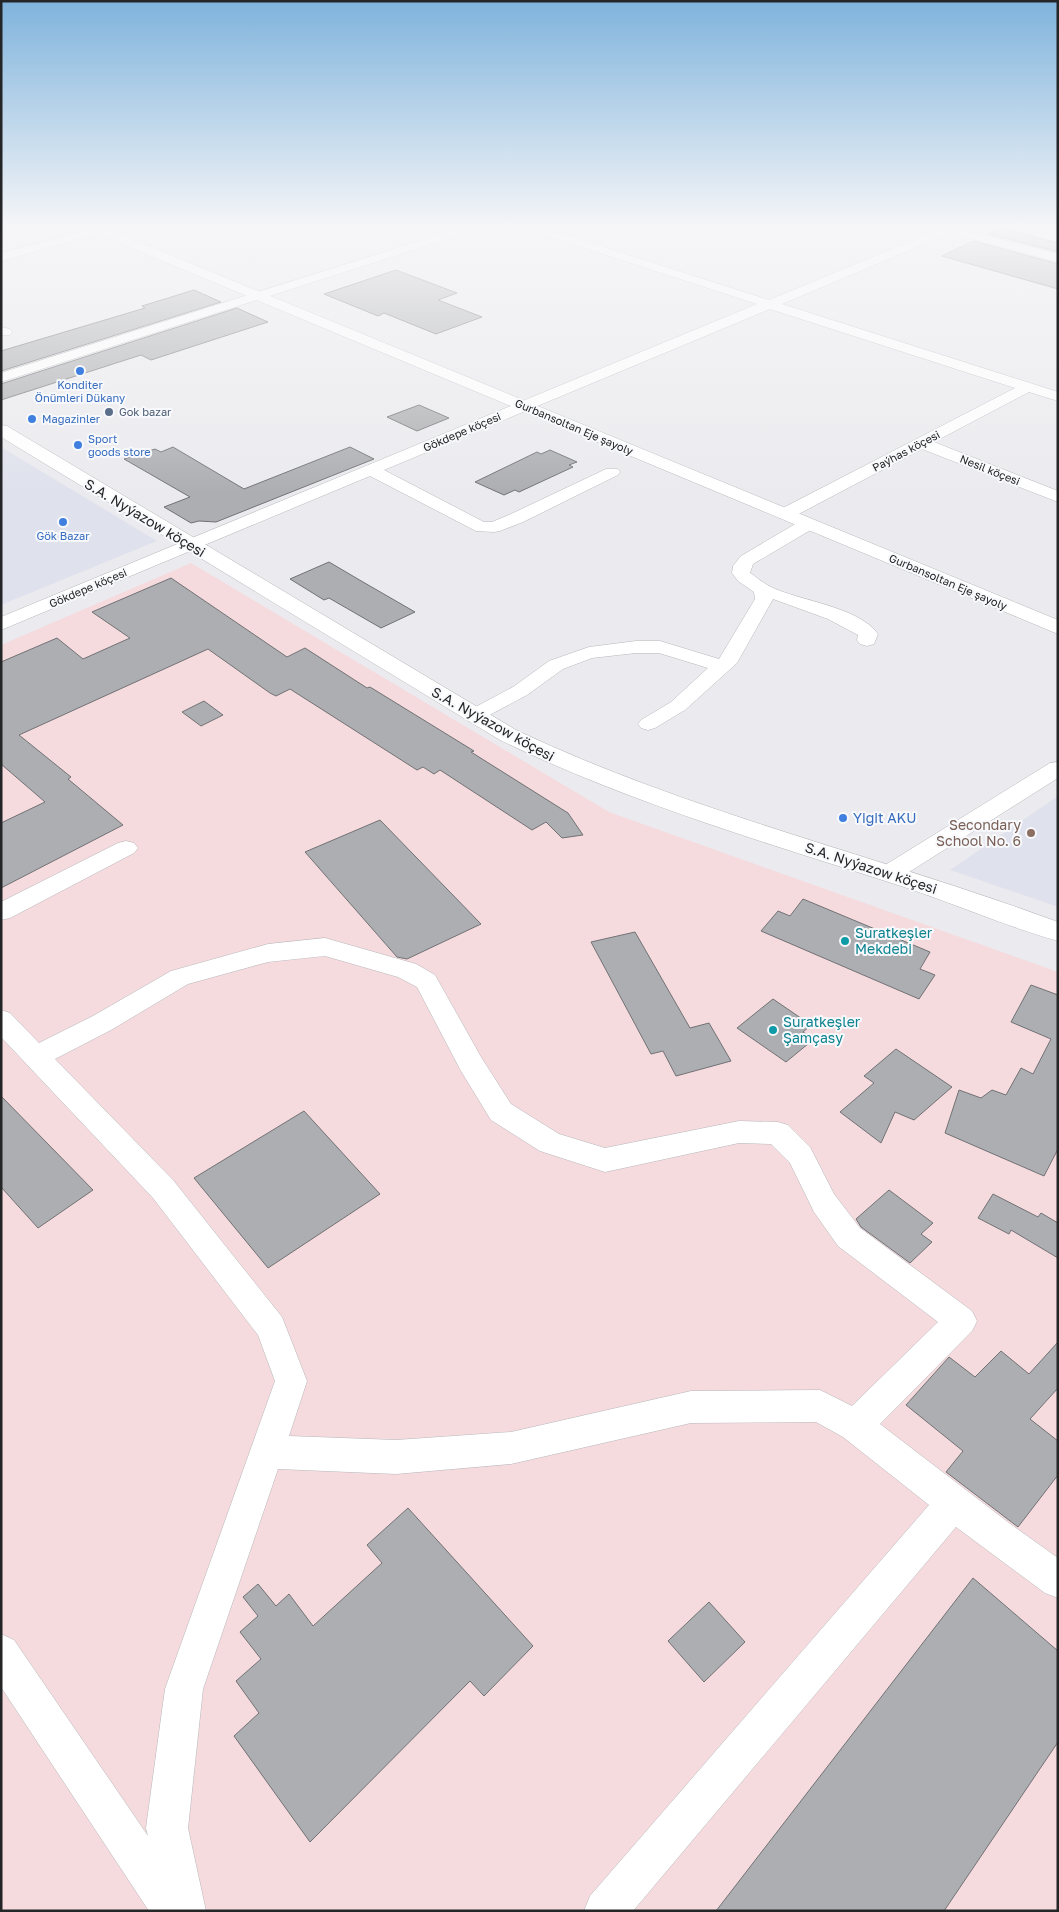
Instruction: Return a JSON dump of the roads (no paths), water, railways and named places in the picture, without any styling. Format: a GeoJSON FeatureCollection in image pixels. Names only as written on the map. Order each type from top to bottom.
{"type":"FeatureCollection","features":[{"type":"Feature","properties":{"kind":"main road","name":"Gurbansoltan Eje şayoly"},"geometry":{"type":"LineString","coordinates":[[306,315],[1058,628]]}},
{"type":"Feature","properties":{"kind":"main road","name":"S.A. Nyýazow köçesi"},"geometry":{"type":"LineString","coordinates":[[1,430],[190,545],[524,743],[595,776],[682,808],[890,873],[1058,932]]}},
{"type":"Feature","properties":{"kind":"street"},"geometry":{"type":"LineString","coordinates":[[1,378],[200,315]]}},
{"type":"Feature","properties":{"kind":"street","name":"Gökdepe köçesi"},"geometry":{"type":"LineString","coordinates":[[1,624],[743,315]]}},
{"type":"Feature","properties":{"kind":"street"},"geometry":{"type":"LineString","coordinates":[[805,315],[1058,397]]}},
{"type":"Feature","properties":{"kind":"street"},"geometry":{"type":"LineString","coordinates":[[37,367],[54,376]]}},
{"type":"Feature","properties":{"kind":"street","name":"Paýhas köçesi"},"geometry":{"type":"LineString","coordinates":[[785,514],[1028,387]]}},
{"type":"Feature","properties":{"kind":"street","name":"Nesil köçesi"},"geometry":{"type":"LineString","coordinates":[[922,443],[1058,497]]}},
{"type":"Feature","properties":{"kind":"street"},"geometry":{"type":"LineString","coordinates":[[371,470],[471,523],[482,526],[494,526],[517,518],[612,472]]}},
{"type":"Feature","properties":{"kind":"street"},"geometry":{"type":"LineString","coordinates":[[808,524],[747,560],[742,566],[741,573],[763,590],[864,629],[868,634],[867,640]]}},
{"type":"Feature","properties":{"kind":"street"},"geometry":{"type":"LineString","coordinates":[[648,724],[678,706],[730,659],[764,599],[763,590]]}},
{"type":"Feature","properties":{"kind":"street"},"geometry":{"type":"LineString","coordinates":[[475,715],[520,691],[556,665],[589,653],[636,647],[660,647],[722,666]]}},
{"type":"Feature","properties":{"kind":"street"},"geometry":{"type":"LineString","coordinates":[[890,873],[1058,768]]}},
{"type":"Feature","properties":{"kind":"street"},"geometry":{"type":"LineString","coordinates":[[1,912],[126,848]]}},
{"type":"Feature","properties":{"kind":"street"},"geometry":{"type":"LineString","coordinates":[[36,1056],[102,1023],[180,977],[268,953],[325,947],[407,970],[426,981],[471,1064],[501,1112],[550,1143],[606,1160],[739,1132],[778,1133],[800,1155],[824,1203],[849,1237],[961,1321],[855,1426]]}},
{"type":"Feature","properties":{"kind":"street"},"geometry":{"type":"LineString","coordinates":[[5,1028],[36,1056],[163,1189],[271,1327],[291,1381],[184,1689],[167,1828],[185,1911]]}},
{"type":"Feature","properties":{"kind":"street"},"geometry":{"type":"LineString","coordinates":[[267,1452],[396,1457],[511,1448],[691,1407],[820,1406],[855,1426],[954,1503],[1058,1580]]}},
{"type":"Feature","properties":{"kind":"street"},"geometry":{"type":"LineString","coordinates":[[605,1911],[954,1503]]}},
{"type":"Feature","properties":{"kind":"street"},"geometry":{"type":"LineString","coordinates":[[1,1654],[174,1911]]}},
{"type":"Feature","properties":{"kind":"place","name":"Konditer Önümleri Dükany"},"geometry":{"type":"Point","coordinates":[80,371]}},
{"type":"Feature","properties":{"kind":"place","name":"Gok bazar"},"geometry":{"type":"Point","coordinates":[109,412]}},
{"type":"Feature","properties":{"kind":"place","name":"Magazinler"},"geometry":{"type":"Point","coordinates":[32,419]}},
{"type":"Feature","properties":{"kind":"place","name":"Sport goods store"},"geometry":{"type":"Point","coordinates":[78,445]}},
{"type":"Feature","properties":{"kind":"place","name":"Gök Bazar"},"geometry":{"type":"Point","coordinates":[63,522]}},
{"type":"Feature","properties":{"kind":"place","name":"Yigit AKU"},"geometry":{"type":"Point","coordinates":[843,818]}},
{"type":"Feature","properties":{"kind":"place","name":"Secondary School No. 6"},"geometry":{"type":"Point","coordinates":[1031,833]}},
{"type":"Feature","properties":{"kind":"place","name":"Suratkeşler Mekdebi"},"geometry":{"type":"Point","coordinates":[845,941]}},
{"type":"Feature","properties":{"kind":"place","name":"Suratkeşler Şamçasy"},"geometry":{"type":"Point","coordinates":[773,1030]}}]}
